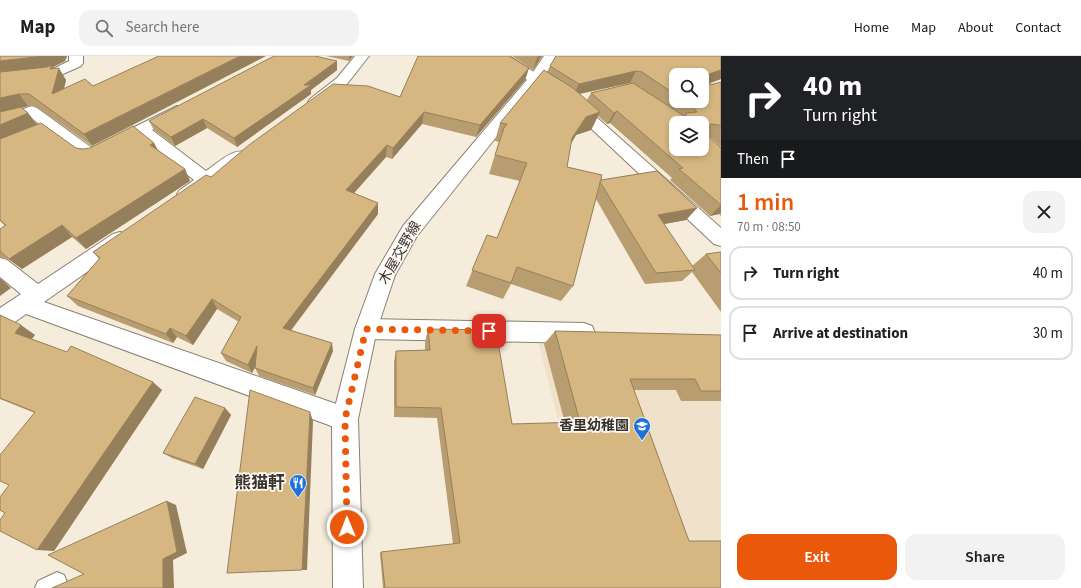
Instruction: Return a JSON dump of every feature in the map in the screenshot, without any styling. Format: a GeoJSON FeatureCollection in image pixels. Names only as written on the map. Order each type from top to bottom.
{"type":"FeatureCollection","features":[{"type":"Feature","properties":{"kind":"street"},"geometry":{"type":"LineString","coordinates":[[0,80],[54,74],[76,63],[76,56]]}},
{"type":"Feature","properties":{"kind":"street"},"geometry":{"type":"LineString","coordinates":[[500,56],[536,78],[579,100],[721,239]]}},
{"type":"Feature","properties":{"kind":"street","name":"木屋交野線"},"geometry":{"type":"LineString","coordinates":[[348,588],[345,419],[366,329],[385,274],[410,231],[536,78],[551,56]]}},
{"type":"Feature","properties":{"kind":"street"},"geometry":{"type":"LineString","coordinates":[[298,114],[342,81],[351,63]]}},
{"type":"Feature","properties":{"kind":"street"},"geometry":{"type":"LineString","coordinates":[[0,119],[10,118],[32,111],[43,130],[91,155],[189,104]]}},
{"type":"Feature","properties":{"kind":"street"},"geometry":{"type":"LineString","coordinates":[[141,130],[206,180]]}},
{"type":"Feature","properties":{"kind":"street"},"geometry":{"type":"LineString","coordinates":[[173,202],[255,145]]}},
{"type":"Feature","properties":{"kind":"street"},"geometry":{"type":"LineString","coordinates":[[0,320],[135,229]]}},
{"type":"Feature","properties":{"kind":"street"},"geometry":{"type":"LineString","coordinates":[[0,266],[31,300],[345,419]]}},
{"type":"Feature","properties":{"kind":"street"},"geometry":{"type":"LineString","coordinates":[[366,329],[602,334]]}},
{"type":"Feature","properties":{"kind":"shaded area","name":"香里幼稚園"},"geometry":{"type":"Polygon","coordinates":[[[721,341],[721,541],[696,541],[714,588],[601,588],[538,342],[721,341]]]}},
{"type":"Feature","properties":{"kind":"building"},"geometry":{"type":"Polygon","coordinates":[[[0,56],[44,56],[0,61],[0,56]]]}},
{"type":"Feature","properties":{"kind":"building"},"geometry":{"type":"Polygon","coordinates":[[[159,56],[240,56],[84,134],[29,94],[19,94],[0,98],[0,72],[47,67],[52,65],[50,69],[59,68],[52,94],[85,79],[93,86],[159,56]]]}},
{"type":"Feature","properties":{"kind":"building"},"geometry":{"type":"Polygon","coordinates":[[[274,56],[315,56],[337,61],[304,85],[311,85],[234,138],[203,119],[171,137],[149,121],[274,56]]]}},
{"type":"Feature","properties":{"kind":"building"},"geometry":{"type":"Polygon","coordinates":[[[418,56],[509,56],[529,68],[480,125],[424,112],[393,148],[387,145],[346,190],[378,203],[283,328],[332,343],[313,388],[255,368],[257,346],[248,365],[221,353],[241,317],[212,299],[186,336],[170,328],[166,334],[67,296],[100,258],[93,252],[206,175],[211,177],[249,145],[333,84],[368,86],[400,97],[418,56]]]}},
{"type":"Feature","properties":{"kind":"building"},"geometry":{"type":"Polygon","coordinates":[[[556,56],[721,56],[721,70],[709,74],[709,68],[669,68],[669,90],[642,72],[636,71],[579,84],[550,66],[556,56]]]}},
{"type":"Feature","properties":{"kind":"building"},"geometry":{"type":"Polygon","coordinates":[[[544,70],[573,88],[600,112],[586,117],[572,138],[567,167],[602,175],[573,286],[517,267],[511,283],[472,270],[487,235],[497,238],[527,163],[495,155],[504,128],[507,124],[500,123],[544,70]]]}},
{"type":"Feature","properties":{"kind":"building"},"geometry":{"type":"Polygon","coordinates":[[[709,74],[710,85],[721,82],[721,127],[719,125],[710,124],[710,138],[721,148],[721,205],[679,169],[683,168],[669,156],[709,156],[709,116],[686,116],[686,113],[697,112],[694,108],[709,108],[709,74]]]}},
{"type":"Feature","properties":{"kind":"building"},"geometry":{"type":"Polygon","coordinates":[[[633,83],[669,106],[669,108],[672,108],[684,116],[669,116],[669,156],[617,111],[614,113],[591,93],[633,83]]]}},
{"type":"Feature","properties":{"kind":"building"},"geometry":{"type":"Polygon","coordinates":[[[21,107],[28,113],[0,125],[0,112],[21,107]]]}},
{"type":"Feature","properties":{"kind":"building"},"geometry":{"type":"Polygon","coordinates":[[[41,123],[76,148],[83,149],[90,148],[133,126],[154,143],[150,145],[185,169],[76,238],[62,225],[9,259],[0,251],[0,229],[6,225],[0,220],[0,139],[41,123]]]}},
{"type":"Feature","properties":{"kind":"building"},"geometry":{"type":"Polygon","coordinates":[[[657,171],[697,208],[658,215],[695,270],[656,273],[600,182],[601,180],[657,171]]]}},
{"type":"Feature","properties":{"kind":"building"},"geometry":{"type":"Polygon","coordinates":[[[721,252],[721,273],[706,254],[721,252]]]}},
{"type":"Feature","properties":{"kind":"building"},"geometry":{"type":"Polygon","coordinates":[[[0,315],[21,325],[15,333],[67,352],[71,346],[153,382],[37,550],[0,531],[0,520],[5,513],[0,510],[0,497],[9,485],[0,481],[0,455],[35,412],[0,398],[0,315]]]}},
{"type":"Feature","properties":{"kind":"building"},"geometry":{"type":"Polygon","coordinates":[[[428,329],[496,330],[512,424],[580,422],[555,331],[721,335],[721,391],[701,391],[695,379],[630,379],[689,541],[721,541],[721,588],[385,588],[381,552],[460,543],[441,408],[396,407],[396,351],[430,350],[428,329]]]}},
{"type":"Feature","properties":{"kind":"building"},"geometry":{"type":"Polygon","coordinates":[[[250,390],[310,412],[302,570],[227,573],[250,390]]]}},
{"type":"Feature","properties":{"kind":"building"},"geometry":{"type":"Polygon","coordinates":[[[195,397],[225,408],[195,464],[163,453],[195,397]]]}},
{"type":"Feature","properties":{"kind":"building"},"geometry":{"type":"Polygon","coordinates":[[[167,501],[177,552],[163,559],[163,588],[52,588],[84,574],[48,555],[167,501]]]}},
{"type":"Feature","properties":{"kind":"place","name":"香里幼稚園"},"geometry":{"type":"Point","coordinates":[642,441]}},
{"type":"Feature","properties":{"kind":"place","name":"熊猫軒"},"geometry":{"type":"Point","coordinates":[298,498]}},
{"type":"Feature","properties":{"kind":"route"},"geometry":{"type":"LineString","coordinates":[[347,527],[345,419],[366,329],[489,331]]}}]}
